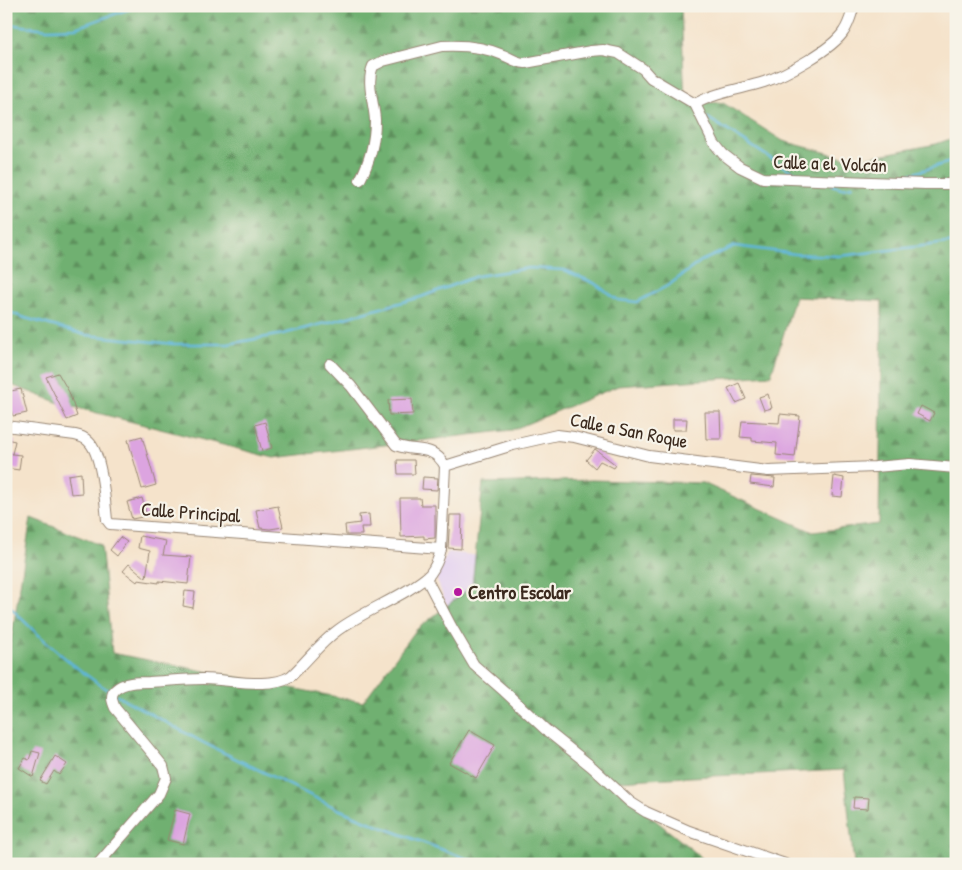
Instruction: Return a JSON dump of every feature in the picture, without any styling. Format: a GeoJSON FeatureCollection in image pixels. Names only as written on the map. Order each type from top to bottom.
{"type":"FeatureCollection","features":[{"type":"Feature","properties":{"kind":"street"},"geometry":{"type":"LineString","coordinates":[[360,180],[369,162],[375,120],[370,80],[374,66],[383,61],[442,46],[461,46],[492,52],[504,55],[518,63],[591,51],[614,52],[624,55],[637,64],[651,78],[695,104],[725,92],[777,77],[822,51],[845,31],[854,6]]}},
{"type":"Feature","properties":{"kind":"street","name":"Calle a el Volcán"},"geometry":{"type":"LineString","coordinates":[[695,104],[714,143],[723,154],[740,167],[763,178],[956,184]]}},
{"type":"Feature","properties":{"kind":"street"},"geometry":{"type":"LineString","coordinates":[[98,864],[159,794],[166,778],[163,766],[115,708],[112,699],[114,690],[119,686],[138,682],[202,679],[254,683],[286,679],[337,631],[359,616],[387,603],[426,578],[435,566],[441,549],[445,466],[439,457],[432,453],[417,448],[396,445],[351,386],[330,364]]}},
{"type":"Feature","properties":{"kind":"street","name":"Calle Principal"},"geometry":{"type":"LineString","coordinates":[[6,426],[82,437],[91,443],[100,467],[107,520],[110,524],[441,549]]}},
{"type":"Feature","properties":{"kind":"street","name":"Calle a San Roque"},"geometry":{"type":"LineString","coordinates":[[445,466],[513,445],[558,435],[574,437],[649,456],[768,471],[875,468],[910,464],[956,468]]}},
{"type":"Feature","properties":{"kind":"street"},"geometry":{"type":"LineString","coordinates":[[426,578],[474,665],[630,802],[646,812],[689,831],[785,864]]}},
{"type":"Feature","properties":{"kind":"shaded area","name":"Centro Escolar"},"geometry":{"type":"Polygon","coordinates":[[[448,552],[480,556],[472,611],[450,608],[445,602],[436,577],[448,552]]]}},
{"type":"Feature","properties":{"kind":"green space"},"geometry":{"type":"Polygon","coordinates":[[[6,6],[681,6],[685,101],[723,103],[783,141],[854,160],[936,144],[956,137],[956,864],[854,864],[844,770],[608,782],[701,857],[706,864],[6,864],[6,671],[31,518],[101,545],[112,653],[363,702],[416,630],[472,586],[483,483],[592,480],[703,483],[813,532],[879,524],[882,301],[795,297],[771,375],[618,386],[512,430],[274,458],[62,404],[6,383],[6,6]]]}},
{"type":"Feature","properties":{"kind":"building"},"geometry":{"type":"Polygon","coordinates":[[[58,373],[69,392],[77,416],[67,420],[46,377],[58,373]]]}},
{"type":"Feature","properties":{"kind":"building"},"geometry":{"type":"Polygon","coordinates":[[[739,383],[746,399],[736,403],[728,388],[739,383]]]}},
{"type":"Feature","properties":{"kind":"building"},"geometry":{"type":"Polygon","coordinates":[[[21,389],[27,413],[13,416],[6,392],[21,389]]]}},
{"type":"Feature","properties":{"kind":"building"},"geometry":{"type":"Polygon","coordinates":[[[768,394],[772,408],[764,410],[759,397],[768,394]]]}},
{"type":"Feature","properties":{"kind":"building"},"geometry":{"type":"Polygon","coordinates":[[[412,399],[413,414],[389,415],[388,400],[412,399]]]}},
{"type":"Feature","properties":{"kind":"building"},"geometry":{"type":"Polygon","coordinates":[[[921,406],[934,413],[930,421],[917,414],[921,406]]]}},
{"type":"Feature","properties":{"kind":"building"},"geometry":{"type":"Polygon","coordinates":[[[705,412],[720,412],[721,439],[706,439],[705,412]]]}},
{"type":"Feature","properties":{"kind":"building"},"geometry":{"type":"Polygon","coordinates":[[[780,414],[800,416],[795,457],[776,455],[777,443],[752,441],[752,438],[740,437],[742,421],[779,423],[780,414]]]}},
{"type":"Feature","properties":{"kind":"building"},"geometry":{"type":"Polygon","coordinates":[[[673,419],[687,419],[686,430],[673,430],[673,419]]]}},
{"type":"Feature","properties":{"kind":"building"},"geometry":{"type":"Polygon","coordinates":[[[265,422],[272,448],[262,451],[255,425],[265,422]]]}},
{"type":"Feature","properties":{"kind":"building"},"geometry":{"type":"Polygon","coordinates":[[[142,436],[156,485],[142,489],[128,440],[142,436]]]}},
{"type":"Feature","properties":{"kind":"building"},"geometry":{"type":"Polygon","coordinates":[[[6,439],[15,441],[12,454],[21,455],[19,470],[6,468],[6,439]]]}},
{"type":"Feature","properties":{"kind":"building"},"geometry":{"type":"Polygon","coordinates":[[[595,449],[616,465],[614,468],[600,461],[595,468],[586,460],[595,449]]]}},
{"type":"Feature","properties":{"kind":"building"},"geometry":{"type":"Polygon","coordinates":[[[397,460],[414,460],[415,474],[398,474],[397,460]]]}},
{"type":"Feature","properties":{"kind":"building"},"geometry":{"type":"Polygon","coordinates":[[[81,473],[82,493],[71,494],[68,475],[81,473]]]}},
{"type":"Feature","properties":{"kind":"building"},"geometry":{"type":"Polygon","coordinates":[[[751,476],[775,478],[774,487],[750,484],[751,476]]]}},
{"type":"Feature","properties":{"kind":"building"},"geometry":{"type":"Polygon","coordinates":[[[834,476],[844,478],[842,497],[832,496],[834,476]]]}},
{"type":"Feature","properties":{"kind":"building"},"geometry":{"type":"Polygon","coordinates":[[[423,477],[438,478],[437,490],[422,489],[423,477]]]}},
{"type":"Feature","properties":{"kind":"building"},"geometry":{"type":"Polygon","coordinates":[[[142,498],[147,516],[132,519],[127,502],[142,498]]]}},
{"type":"Feature","properties":{"kind":"building"},"geometry":{"type":"Polygon","coordinates":[[[400,498],[420,498],[421,505],[435,505],[435,538],[424,539],[424,536],[401,537],[400,498]]]}},
{"type":"Feature","properties":{"kind":"building"},"geometry":{"type":"Polygon","coordinates":[[[278,506],[283,527],[260,528],[256,510],[278,506]]]}},
{"type":"Feature","properties":{"kind":"building"},"geometry":{"type":"Polygon","coordinates":[[[369,514],[370,527],[361,527],[362,535],[346,535],[345,525],[360,523],[359,515],[369,514]]]}},
{"type":"Feature","properties":{"kind":"building"},"geometry":{"type":"Polygon","coordinates":[[[450,515],[462,515],[461,549],[448,548],[450,515]]]}},
{"type":"Feature","properties":{"kind":"building"},"geometry":{"type":"Polygon","coordinates":[[[140,536],[166,541],[163,555],[191,557],[188,584],[138,580],[137,582],[123,571],[129,564],[146,578],[150,551],[138,548],[140,536]]]}},
{"type":"Feature","properties":{"kind":"building"},"geometry":{"type":"Polygon","coordinates":[[[120,537],[127,542],[117,556],[110,550],[120,537]]]}},
{"type":"Feature","properties":{"kind":"building"},"geometry":{"type":"Polygon","coordinates":[[[185,591],[195,592],[193,608],[183,606],[185,591]]]}},
{"type":"Feature","properties":{"kind":"building"},"geometry":{"type":"Polygon","coordinates":[[[469,730],[495,745],[476,778],[449,763],[469,730]]]}},
{"type":"Feature","properties":{"kind":"building"},"geometry":{"type":"Polygon","coordinates":[[[32,751],[40,753],[33,777],[19,768],[25,758],[29,760],[32,751]]]}},
{"type":"Feature","properties":{"kind":"building"},"geometry":{"type":"Polygon","coordinates":[[[55,756],[67,764],[59,775],[54,771],[46,784],[40,781],[55,756]]]}},
{"type":"Feature","properties":{"kind":"building"},"geometry":{"type":"Polygon","coordinates":[[[854,797],[869,798],[868,809],[853,808],[854,797]]]}},
{"type":"Feature","properties":{"kind":"building"},"geometry":{"type":"Polygon","coordinates":[[[175,810],[190,814],[183,844],[167,840],[175,810]]]}},
{"type":"Feature","properties":{"kind":"waterway"},"geometry":{"type":"LineString","coordinates":[[6,24],[48,29],[75,28],[138,6]]}},
{"type":"Feature","properties":{"kind":"waterway"},"geometry":{"type":"LineString","coordinates":[[708,118],[789,170],[803,175]]}},
{"type":"Feature","properties":{"kind":"waterway"},"geometry":{"type":"LineString","coordinates":[[890,178],[908,175],[956,160]]}},
{"type":"Feature","properties":{"kind":"waterway"},"geometry":{"type":"LineString","coordinates":[[832,185],[842,188],[853,186]]}},
{"type":"Feature","properties":{"kind":"waterway"},"geometry":{"type":"LineString","coordinates":[[6,311],[86,335],[174,344],[228,344],[283,334],[341,319],[421,297],[477,276],[529,268],[564,270],[594,283],[618,300],[637,302],[669,285],[701,261],[735,246],[796,254],[840,256],[956,242]]}},
{"type":"Feature","properties":{"kind":"waterway"},"geometry":{"type":"LineString","coordinates":[[6,603],[56,651],[111,692]]}},
{"type":"Feature","properties":{"kind":"waterway"},"geometry":{"type":"LineString","coordinates":[[116,695],[204,743],[338,809],[481,864]]}},
{"type":"Feature","properties":{"kind":"place","name":"Centro Escolar"},"geometry":{"type":"Point","coordinates":[458,592]}}]}
